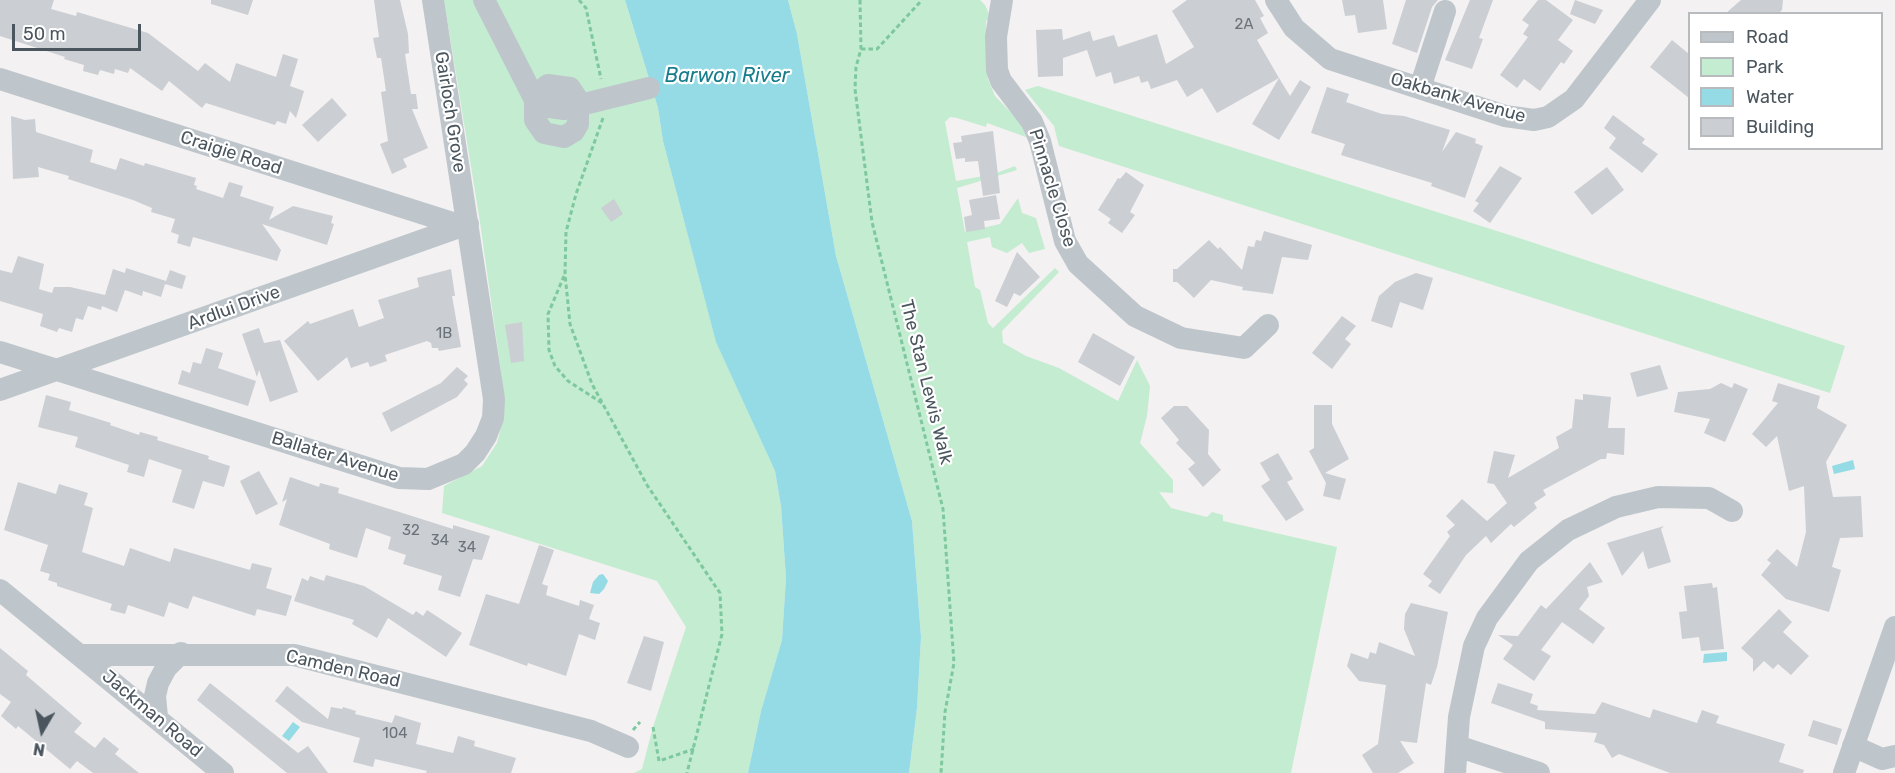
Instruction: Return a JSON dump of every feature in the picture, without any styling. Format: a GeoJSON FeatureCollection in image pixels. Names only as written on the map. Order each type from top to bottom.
{"type":"FeatureCollection","features":[{"type":"Feature","properties":{"kind":"street","name":"Gairloch Grove"},"geometry":{"type":"LineString","coordinates":[[433,0],[465,225]]}},
{"type":"Feature","properties":{"kind":"street"},"geometry":{"type":"LineString","coordinates":[[484,0],[534,98],[542,106],[552,110],[579,106],[650,88]]}},
{"type":"Feature","properties":{"kind":"street","name":"Pinnacle Close"},"geometry":{"type":"LineString","coordinates":[[991,0],[996,37],[996,61],[1001,81],[1032,122],[1040,141],[1065,241],[1078,264],[1113,299],[1135,316],[1160,329],[1202,343],[1248,357],[1268,325]]}},
{"type":"Feature","properties":{"kind":"street","name":"Pinnacle Close"},"geometry":{"type":"LineString","coordinates":[[996,37],[1002,0]]}},
{"type":"Feature","properties":{"kind":"street","name":"Oakbank Avenue"},"geometry":{"type":"LineString","coordinates":[[1276,0],[1294,28],[1320,52],[1341,63],[1520,119],[1548,117],[1574,99],[1650,0]]}},
{"type":"Feature","properties":{"kind":"street"},"geometry":{"type":"LineString","coordinates":[[1420,88],[1445,11]]}},
{"type":"Feature","properties":{"kind":"street","name":"Craigie Road"},"geometry":{"type":"LineString","coordinates":[[0,80],[400,207],[465,225]]}},
{"type":"Feature","properties":{"kind":"street"},"geometry":{"type":"LineString","coordinates":[[400,207],[406,225],[403,248]]}},
{"type":"Feature","properties":{"kind":"street","name":"Ardlui Drive"},"geometry":{"type":"LineString","coordinates":[[0,390],[119,350],[465,225]]}},
{"type":"Feature","properties":{"kind":"street","name":"Ballater Avenue"},"geometry":{"type":"LineString","coordinates":[[0,352],[399,478],[428,479],[455,469],[475,453],[486,436],[493,418],[494,399],[465,225]]}},
{"type":"Feature","properties":{"kind":"street"},"geometry":{"type":"LineString","coordinates":[[119,350],[116,373],[120,385],[127,393]]}},
{"type":"Feature","properties":{"kind":"street"},"geometry":{"type":"LineString","coordinates":[[1455,773],[1459,717],[1474,646],[1487,618],[1529,561],[1568,530],[1616,507],[1658,497],[1709,498],[1732,510]]}},
{"type":"Feature","properties":{"kind":"street"},"geometry":{"type":"LineString","coordinates":[[0,590],[82,655]]}},
{"type":"Feature","properties":{"kind":"street"},"geometry":{"type":"LineString","coordinates":[[1844,773],[1895,627]]}},
{"type":"Feature","properties":{"kind":"street"},"geometry":{"type":"LineString","coordinates":[[157,717],[155,696],[158,683],[166,668],[181,653]]}},
{"type":"Feature","properties":{"kind":"street","name":"Camden Road"},"geometry":{"type":"LineString","coordinates":[[82,655],[274,653],[315,659],[591,731],[628,747]]}},
{"type":"Feature","properties":{"kind":"street","name":"Jackman Road"},"geometry":{"type":"LineString","coordinates":[[82,655],[223,773]]}},
{"type":"Feature","properties":{"kind":"street"},"geometry":{"type":"LineString","coordinates":[[1457,746],[1539,773]]}},
{"type":"Feature","properties":{"kind":"street"},"geometry":{"type":"LineString","coordinates":[[1853,746],[1882,759],[1895,756]]}},
{"type":"Feature","properties":{"kind":"path"},"geometry":{"type":"LineString","coordinates":[[579,0],[586,8],[597,50],[604,100],[602,124],[576,194],[567,232],[565,274],[570,324],[592,384],[663,512],[720,593],[722,634],[687,773]]}},
{"type":"Feature","properties":{"kind":"path","name":"The Stan Lewis Walk"},"geometry":{"type":"LineString","coordinates":[[860,0],[861,49],[856,67],[855,90],[872,222],[943,509],[954,663],[945,712],[940,773]]}},
{"type":"Feature","properties":{"kind":"path"},"geometry":{"type":"LineString","coordinates":[[861,49],[877,49],[922,0]]}},
{"type":"Feature","properties":{"kind":"path"},"geometry":{"type":"LineString","coordinates":[[565,274],[549,314],[549,350],[555,366],[568,381],[604,404]]}},
{"type":"Feature","properties":{"kind":"path"},"geometry":{"type":"LineString","coordinates":[[653,727],[659,760],[694,749]]}},
{"type":"Feature","properties":{"kind":"green space"},"geometry":{"type":"Polygon","coordinates":[[[444,0],[625,0],[658,108],[663,141],[716,341],[775,471],[781,506],[786,578],[782,640],[761,711],[748,773],[634,773],[642,769],[653,727],[686,627],[657,581],[442,513],[444,486],[482,466],[497,443],[504,416],[501,372],[480,222],[444,0]]]}},
{"type":"Feature","properties":{"kind":"green space"},"geometry":{"type":"Polygon","coordinates":[[[788,0],[980,0],[985,5],[991,18],[986,21],[988,79],[995,96],[1022,124],[1026,137],[987,123],[986,127],[950,117],[945,122],[956,181],[994,174],[1015,166],[1017,170],[957,188],[965,232],[1000,224],[1018,198],[1022,213],[1036,218],[1045,249],[1029,253],[1022,243],[1007,253],[992,247],[990,237],[967,242],[975,287],[980,290],[988,323],[993,328],[1055,268],[1059,272],[1002,331],[1003,343],[1026,356],[1059,368],[1118,401],[1137,360],[1150,386],[1147,416],[1140,443],[1173,480],[1173,493],[1159,492],[1171,508],[1207,517],[1212,512],[1223,515],[1223,521],[1337,547],[1291,773],[909,773],[917,708],[921,637],[912,521],[836,256],[797,34],[788,0]]]}},
{"type":"Feature","properties":{"kind":"green space"},"geometry":{"type":"Polygon","coordinates":[[[1038,86],[1519,238],[1845,346],[1830,393],[1059,146],[1054,126],[1025,90],[1038,86]]]}},
{"type":"Feature","properties":{"kind":"water","name":"Barwon River"},"geometry":{"type":"Polygon","coordinates":[[[625,0],[788,0],[797,34],[836,256],[912,521],[921,637],[917,708],[909,773],[748,773],[761,711],[782,640],[786,578],[781,506],[775,471],[716,342],[663,141],[658,108],[625,0]]]}},
{"type":"Feature","properties":{"kind":"water"},"geometry":{"type":"Polygon","coordinates":[[[1853,460],[1855,469],[1834,474],[1832,466],[1853,460]]]}},
{"type":"Feature","properties":{"kind":"water"},"geometry":{"type":"Polygon","coordinates":[[[603,574],[608,581],[604,589],[599,594],[590,593],[593,582],[603,574]]]}},
{"type":"Feature","properties":{"kind":"water"},"geometry":{"type":"Polygon","coordinates":[[[1727,652],[1727,661],[1703,663],[1704,654],[1727,652]]]}},
{"type":"Feature","properties":{"kind":"water"},"geometry":{"type":"Polygon","coordinates":[[[293,722],[300,727],[289,741],[282,736],[293,722]]]}},
{"type":"Feature","properties":{"kind":"building"},"geometry":{"type":"Polygon","coordinates":[[[0,0],[54,0],[51,9],[76,16],[77,12],[148,33],[198,71],[205,63],[230,82],[236,63],[276,77],[283,54],[298,59],[290,86],[304,91],[296,118],[290,111],[286,124],[277,121],[275,125],[206,103],[202,108],[169,81],[162,91],[130,68],[128,73],[115,69],[114,74],[100,70],[98,75],[83,71],[84,65],[0,36],[0,0]]]}},
{"type":"Feature","properties":{"kind":"building"},"geometry":{"type":"Polygon","coordinates":[[[211,0],[253,0],[248,15],[211,4],[211,0]]]}},
{"type":"Feature","properties":{"kind":"building"},"geometry":{"type":"Polygon","coordinates":[[[374,0],[400,0],[408,34],[409,53],[405,54],[411,94],[416,94],[418,109],[412,109],[428,148],[403,159],[407,167],[392,174],[380,144],[388,141],[381,92],[386,91],[381,58],[377,58],[373,38],[379,37],[374,0]]]}},
{"type":"Feature","properties":{"kind":"building"},"geometry":{"type":"Polygon","coordinates":[[[1187,0],[1255,0],[1264,16],[1260,18],[1268,33],[1257,40],[1279,78],[1217,113],[1202,88],[1187,97],[1177,80],[1151,89],[1148,81],[1141,83],[1139,76],[1114,84],[1111,72],[1096,77],[1087,50],[1063,58],[1063,76],[1038,77],[1036,30],[1062,29],[1063,40],[1090,31],[1093,41],[1114,35],[1118,47],[1157,34],[1166,64],[1194,47],[1172,11],[1187,0]]]}},
{"type":"Feature","properties":{"kind":"building"},"geometry":{"type":"Polygon","coordinates":[[[1342,0],[1383,0],[1387,29],[1358,33],[1355,15],[1345,16],[1342,0]]]}},
{"type":"Feature","properties":{"kind":"building"},"geometry":{"type":"Polygon","coordinates":[[[1406,0],[1438,0],[1432,7],[1417,53],[1392,44],[1406,0]]]}},
{"type":"Feature","properties":{"kind":"building"},"geometry":{"type":"Polygon","coordinates":[[[1470,0],[1493,0],[1479,38],[1483,39],[1472,69],[1445,60],[1470,0]]]}},
{"type":"Feature","properties":{"kind":"building"},"geometry":{"type":"Polygon","coordinates":[[[1538,0],[1546,0],[1573,20],[1558,40],[1573,51],[1564,64],[1561,62],[1540,91],[1524,79],[1517,88],[1500,75],[1528,37],[1523,34],[1529,25],[1522,20],[1538,0]]]}},
{"type":"Feature","properties":{"kind":"building"},"geometry":{"type":"Polygon","coordinates":[[[1575,0],[1603,10],[1595,24],[1570,14],[1575,0]]]}},
{"type":"Feature","properties":{"kind":"building"},"geometry":{"type":"Polygon","coordinates":[[[1741,0],[1783,0],[1780,12],[1727,12],[1741,0]]]}},
{"type":"Feature","properties":{"kind":"building"},"geometry":{"type":"Polygon","coordinates":[[[1672,40],[1688,53],[1688,97],[1650,67],[1672,40]]]}},
{"type":"Feature","properties":{"kind":"building"},"geometry":{"type":"Polygon","coordinates":[[[1279,78],[1290,96],[1300,80],[1311,87],[1279,140],[1252,124],[1279,78]]]}},
{"type":"Feature","properties":{"kind":"building"},"geometry":{"type":"Polygon","coordinates":[[[1327,87],[1349,94],[1346,102],[1382,114],[1404,116],[1450,130],[1442,152],[1456,132],[1476,139],[1475,143],[1483,146],[1465,198],[1431,186],[1432,183],[1341,155],[1345,144],[1311,133],[1327,87]]]}},
{"type":"Feature","properties":{"kind":"building"},"geometry":{"type":"Polygon","coordinates":[[[332,98],[347,115],[318,142],[302,125],[332,98]]]}},
{"type":"Feature","properties":{"kind":"building"},"geometry":{"type":"Polygon","coordinates":[[[1613,115],[1645,139],[1642,143],[1658,154],[1642,173],[1609,148],[1616,138],[1604,128],[1613,115]]]}},
{"type":"Feature","properties":{"kind":"building"},"geometry":{"type":"Polygon","coordinates":[[[11,116],[25,120],[35,119],[36,132],[93,150],[90,162],[116,170],[120,158],[144,166],[145,163],[196,178],[194,185],[197,186],[196,189],[223,198],[229,182],[243,186],[240,196],[274,207],[269,220],[293,206],[333,216],[331,223],[334,224],[327,245],[262,224],[281,250],[277,261],[193,237],[190,247],[177,243],[179,235],[171,232],[175,219],[151,212],[152,208],[133,200],[38,167],[39,177],[13,179],[11,116]]]}},
{"type":"Feature","properties":{"kind":"building"},"geometry":{"type":"Polygon","coordinates":[[[993,131],[1000,193],[983,196],[978,161],[965,162],[965,158],[956,159],[953,143],[962,142],[961,136],[993,131]]]}},
{"type":"Feature","properties":{"kind":"building"},"geometry":{"type":"Polygon","coordinates":[[[1500,166],[1522,178],[1490,223],[1473,211],[1479,203],[1475,201],[1500,166]]]}},
{"type":"Feature","properties":{"kind":"building"},"geometry":{"type":"Polygon","coordinates":[[[1607,167],[1624,190],[1592,215],[1574,192],[1607,167]]]}},
{"type":"Feature","properties":{"kind":"building"},"geometry":{"type":"Polygon","coordinates":[[[1126,172],[1144,185],[1130,212],[1135,215],[1122,233],[1108,223],[1111,219],[1098,210],[1118,178],[1120,179],[1126,172]]]}},
{"type":"Feature","properties":{"kind":"building"},"geometry":{"type":"Polygon","coordinates":[[[996,195],[1000,219],[984,221],[985,229],[966,232],[964,217],[972,215],[969,200],[996,195]]]}},
{"type":"Feature","properties":{"kind":"building"},"geometry":{"type":"Polygon","coordinates":[[[614,199],[623,214],[611,222],[601,208],[614,199]]]}},
{"type":"Feature","properties":{"kind":"building"},"geometry":{"type":"Polygon","coordinates":[[[1264,231],[1312,245],[1308,260],[1282,257],[1273,294],[1242,290],[1243,287],[1211,280],[1194,298],[1177,282],[1173,282],[1173,269],[1177,269],[1209,240],[1218,249],[1220,247],[1242,270],[1248,246],[1254,247],[1256,240],[1261,241],[1264,231]]]}},
{"type":"Feature","properties":{"kind":"building"},"geometry":{"type":"Polygon","coordinates":[[[1017,252],[1040,277],[1020,296],[1014,293],[1007,307],[995,301],[1017,252]]]}},
{"type":"Feature","properties":{"kind":"building"},"geometry":{"type":"Polygon","coordinates":[[[18,256],[44,264],[39,289],[52,293],[54,287],[70,287],[105,295],[113,269],[125,273],[126,268],[166,281],[161,297],[143,291],[142,296],[125,290],[117,312],[102,306],[101,310],[88,306],[83,320],[76,318],[72,332],[59,328],[57,332],[40,326],[43,314],[0,301],[0,270],[12,273],[18,256]]]}},
{"type":"Feature","properties":{"kind":"building"},"geometry":{"type":"Polygon","coordinates":[[[451,269],[455,296],[452,296],[461,347],[439,351],[438,348],[432,348],[431,343],[427,341],[385,355],[387,361],[370,367],[368,362],[351,368],[347,357],[318,381],[284,341],[308,321],[310,324],[353,309],[359,327],[384,318],[378,300],[419,287],[417,278],[451,269]]]}},
{"type":"Feature","properties":{"kind":"building"},"geometry":{"type":"Polygon","coordinates":[[[170,270],[186,276],[182,289],[165,284],[170,270]]]}},
{"type":"Feature","properties":{"kind":"building"},"geometry":{"type":"Polygon","coordinates":[[[1416,273],[1433,278],[1423,310],[1400,302],[1392,328],[1371,321],[1379,296],[1395,282],[1416,273]]]}},
{"type":"Feature","properties":{"kind":"building"},"geometry":{"type":"Polygon","coordinates":[[[1342,316],[1356,326],[1345,339],[1351,344],[1332,369],[1312,353],[1342,316]]]}},
{"type":"Feature","properties":{"kind":"building"},"geometry":{"type":"Polygon","coordinates":[[[522,322],[524,361],[511,363],[505,325],[522,322]]]}},
{"type":"Feature","properties":{"kind":"building"},"geometry":{"type":"Polygon","coordinates":[[[259,328],[264,343],[280,340],[298,392],[270,402],[259,370],[257,377],[242,334],[259,328]]]}},
{"type":"Feature","properties":{"kind":"building"},"geometry":{"type":"Polygon","coordinates":[[[1093,333],[1135,357],[1120,386],[1078,362],[1093,333]]]}},
{"type":"Feature","properties":{"kind":"building"},"geometry":{"type":"Polygon","coordinates":[[[206,348],[223,353],[218,368],[256,381],[248,406],[178,384],[182,370],[190,373],[193,362],[201,364],[206,348]]]}},
{"type":"Feature","properties":{"kind":"building"},"geometry":{"type":"Polygon","coordinates":[[[1660,365],[1668,389],[1637,397],[1630,373],[1660,365]]]}},
{"type":"Feature","properties":{"kind":"building"},"geometry":{"type":"Polygon","coordinates":[[[457,367],[468,376],[464,380],[468,384],[457,397],[391,432],[382,413],[441,383],[457,367]]]}},
{"type":"Feature","properties":{"kind":"building"},"geometry":{"type":"Polygon","coordinates":[[[1721,383],[1732,388],[1734,383],[1748,389],[1725,442],[1704,433],[1710,419],[1674,412],[1678,392],[1710,389],[1721,383]]]}},
{"type":"Feature","properties":{"kind":"building"},"geometry":{"type":"Polygon","coordinates":[[[1778,383],[1820,396],[1817,408],[1847,425],[1826,462],[1833,497],[1861,496],[1863,537],[1840,538],[1832,567],[1841,570],[1829,612],[1786,599],[1761,575],[1771,563],[1767,560],[1777,549],[1797,567],[1806,532],[1804,486],[1789,491],[1777,436],[1766,447],[1752,434],[1778,403],[1772,401],[1778,383]]]}},
{"type":"Feature","properties":{"kind":"building"},"geometry":{"type":"Polygon","coordinates":[[[1583,394],[1611,397],[1608,428],[1625,428],[1624,455],[1607,453],[1606,459],[1601,459],[1543,490],[1546,495],[1534,503],[1537,508],[1514,527],[1511,524],[1491,543],[1486,536],[1466,555],[1440,594],[1428,586],[1432,581],[1423,574],[1450,536],[1447,532],[1455,525],[1446,516],[1462,499],[1487,521],[1507,503],[1494,484],[1487,483],[1494,451],[1515,455],[1508,478],[1559,448],[1556,437],[1572,428],[1575,399],[1583,400],[1583,394]]]}},
{"type":"Feature","properties":{"kind":"building"},"geometry":{"type":"Polygon","coordinates":[[[46,395],[71,402],[69,410],[111,423],[110,425],[139,435],[140,432],[158,437],[157,440],[209,456],[208,459],[230,466],[224,487],[203,481],[194,509],[172,502],[182,470],[149,459],[144,477],[127,472],[129,465],[75,447],[78,437],[38,427],[46,395]]]}},
{"type":"Feature","properties":{"kind":"building"},"geometry":{"type":"Polygon","coordinates":[[[1314,405],[1332,405],[1332,424],[1349,459],[1325,473],[1346,479],[1340,500],[1323,496],[1326,483],[1309,451],[1314,448],[1314,405]]]}},
{"type":"Feature","properties":{"kind":"building"},"geometry":{"type":"Polygon","coordinates":[[[1174,406],[1187,406],[1209,430],[1208,454],[1221,470],[1203,487],[1188,469],[1195,463],[1176,443],[1179,440],[1161,418],[1174,406]]]}},
{"type":"Feature","properties":{"kind":"building"},"geometry":{"type":"Polygon","coordinates":[[[1278,453],[1293,479],[1287,482],[1304,510],[1286,521],[1261,486],[1270,480],[1260,463],[1278,453]]]}},
{"type":"Feature","properties":{"kind":"building"},"geometry":{"type":"Polygon","coordinates":[[[259,471],[278,504],[256,515],[240,481],[259,471]]]}},
{"type":"Feature","properties":{"kind":"building"},"geometry":{"type":"Polygon","coordinates":[[[290,477],[319,487],[320,483],[339,488],[338,493],[453,529],[453,525],[490,536],[482,560],[473,559],[460,597],[438,590],[442,576],[403,564],[406,555],[388,549],[391,537],[366,528],[357,558],[329,549],[330,544],[279,525],[287,499],[282,502],[290,477]]]}},
{"type":"Feature","properties":{"kind":"building"},"geometry":{"type":"Polygon","coordinates":[[[18,482],[56,494],[59,484],[88,493],[84,505],[93,508],[82,552],[124,566],[130,548],[170,562],[174,548],[250,570],[252,563],[272,568],[266,588],[292,596],[286,616],[257,609],[255,616],[193,596],[188,609],[169,602],[164,617],[128,605],[125,614],[110,610],[112,604],[57,586],[57,583],[48,580],[50,574],[40,571],[48,545],[4,530],[18,482]]]}},
{"type":"Feature","properties":{"kind":"building"},"geometry":{"type":"Polygon","coordinates":[[[1664,526],[1661,529],[1671,562],[1648,569],[1643,551],[1622,576],[1607,543],[1664,526]]]}},
{"type":"Feature","properties":{"kind":"building"},"geometry":{"type":"Polygon","coordinates":[[[539,545],[554,550],[542,584],[548,586],[546,595],[579,606],[580,600],[594,605],[589,619],[600,623],[595,640],[579,634],[566,676],[528,663],[527,666],[469,645],[486,594],[519,604],[539,545]]]}},
{"type":"Feature","properties":{"kind":"building"},"geometry":{"type":"Polygon","coordinates":[[[1590,562],[1603,582],[1587,587],[1589,596],[1579,609],[1605,628],[1593,644],[1562,622],[1541,650],[1551,656],[1534,681],[1503,659],[1513,645],[1498,635],[1518,636],[1541,605],[1546,609],[1590,562]]]}},
{"type":"Feature","properties":{"kind":"building"},"geometry":{"type":"Polygon","coordinates":[[[326,575],[364,586],[413,615],[416,611],[423,616],[427,610],[462,633],[446,657],[388,618],[377,638],[352,624],[354,620],[294,601],[302,578],[308,581],[310,576],[324,581],[326,575]]]}},
{"type":"Feature","properties":{"kind":"building"},"geometry":{"type":"Polygon","coordinates":[[[1712,583],[1713,588],[1717,587],[1724,649],[1701,651],[1699,637],[1682,639],[1679,612],[1687,611],[1684,586],[1712,583]]]}},
{"type":"Feature","properties":{"kind":"building"},"geometry":{"type":"Polygon","coordinates":[[[1411,603],[1448,612],[1437,667],[1431,685],[1426,683],[1417,743],[1400,741],[1414,763],[1398,773],[1373,773],[1362,755],[1378,744],[1386,685],[1359,681],[1347,666],[1351,653],[1368,659],[1370,652],[1376,654],[1379,642],[1415,656],[1404,629],[1405,614],[1411,603]]]}},
{"type":"Feature","properties":{"kind":"building"},"geometry":{"type":"Polygon","coordinates":[[[1779,609],[1792,622],[1783,632],[1809,656],[1791,675],[1778,664],[1773,669],[1764,661],[1753,672],[1753,659],[1741,648],[1779,609]]]}},
{"type":"Feature","properties":{"kind":"building"},"geometry":{"type":"Polygon","coordinates":[[[644,636],[664,642],[651,691],[627,683],[644,636]]]}},
{"type":"Feature","properties":{"kind":"building"},"geometry":{"type":"Polygon","coordinates":[[[0,648],[28,671],[26,675],[82,723],[74,732],[95,748],[104,737],[119,749],[115,754],[139,773],[93,773],[77,761],[70,769],[18,726],[16,729],[1,716],[11,702],[0,694],[0,648]]]}},
{"type":"Feature","properties":{"kind":"building"},"geometry":{"type":"Polygon","coordinates":[[[210,683],[298,753],[308,746],[328,773],[287,773],[197,700],[210,683]]]}},
{"type":"Feature","properties":{"kind":"building"},"geometry":{"type":"Polygon","coordinates":[[[1498,683],[1533,694],[1530,703],[1538,706],[1537,710],[1595,714],[1602,702],[1650,718],[1653,709],[1697,723],[1702,710],[1719,716],[1716,723],[1785,744],[1779,762],[1804,770],[1803,773],[1670,773],[1619,754],[1612,758],[1604,745],[1594,742],[1597,733],[1545,729],[1545,722],[1491,703],[1498,683]]]}},
{"type":"Feature","properties":{"kind":"building"},"geometry":{"type":"Polygon","coordinates":[[[287,686],[328,719],[331,707],[342,709],[343,707],[356,711],[355,714],[392,723],[395,715],[421,723],[416,744],[453,753],[458,736],[475,741],[474,746],[516,758],[511,773],[426,773],[427,771],[375,759],[373,767],[353,762],[360,738],[302,722],[275,701],[287,686]]]}},
{"type":"Feature","properties":{"kind":"building"},"geometry":{"type":"Polygon","coordinates":[[[1813,720],[1842,729],[1837,745],[1808,736],[1813,720]]]}}]}
